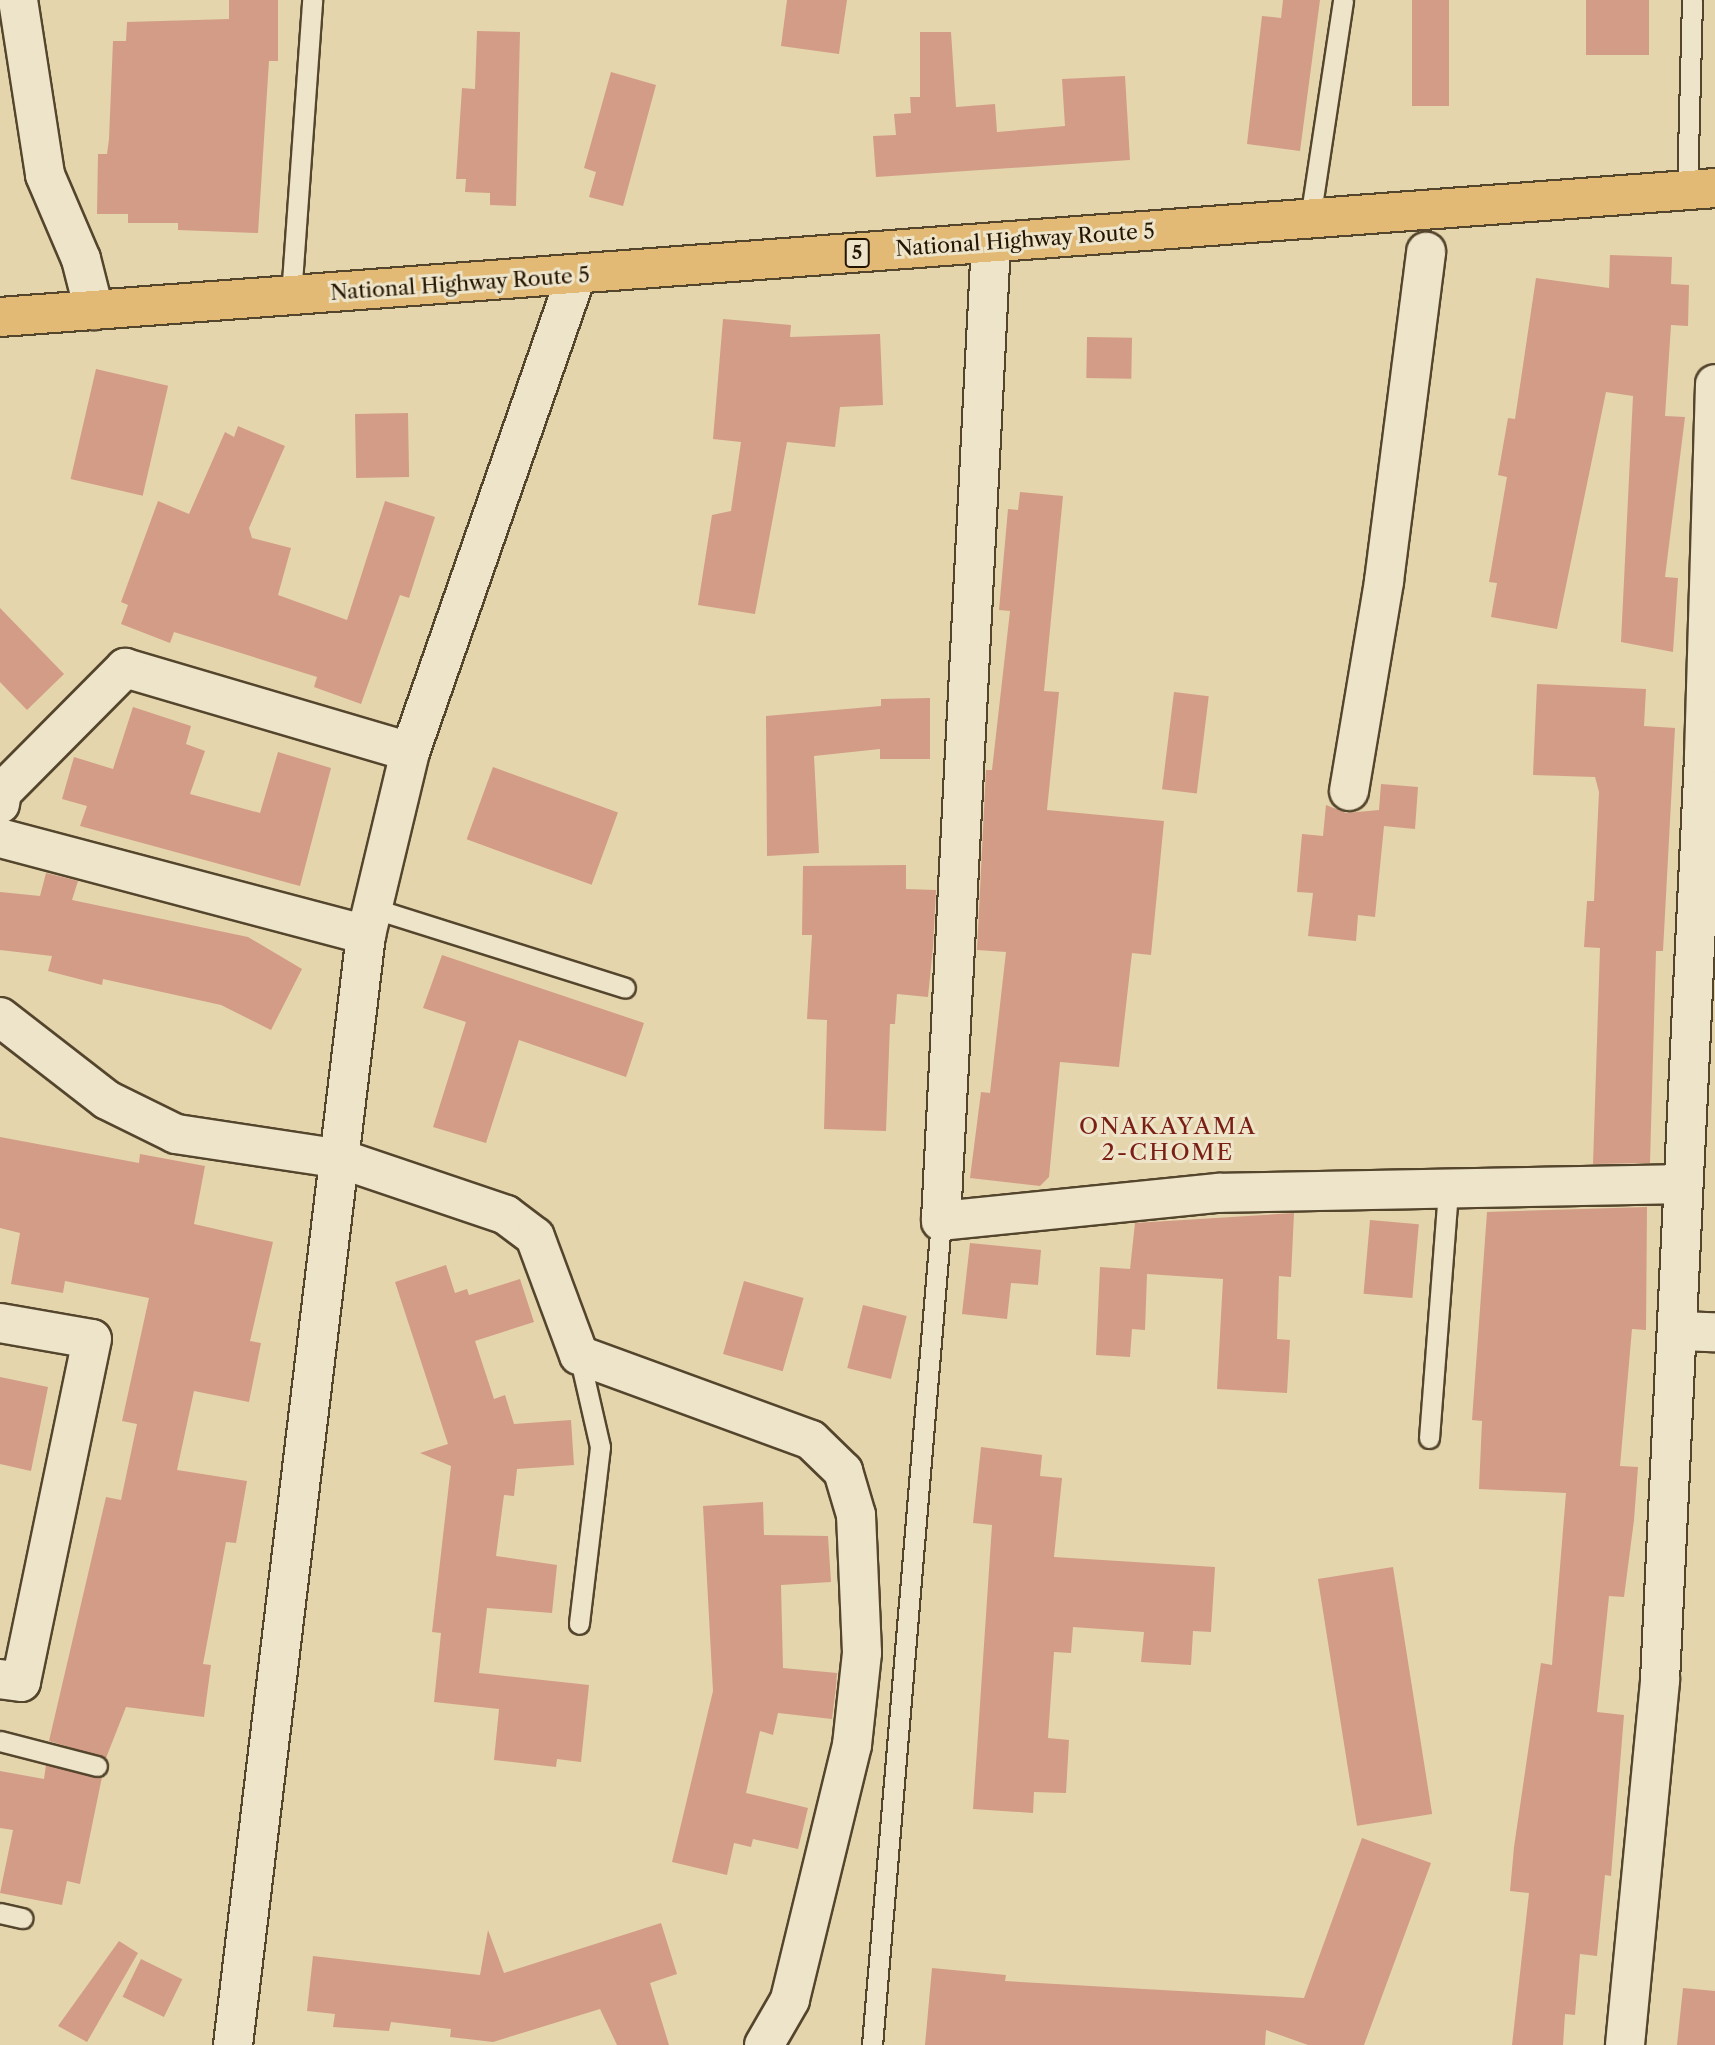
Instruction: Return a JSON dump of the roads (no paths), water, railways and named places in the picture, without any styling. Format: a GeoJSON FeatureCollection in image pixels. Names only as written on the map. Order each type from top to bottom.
{"type":"FeatureCollection","features":[{"type":"Feature","properties":{"kind":"highway","name":"National Highway Route 5"},"geometry":{"type":"LineString","coordinates":[[0,317],[1701,190]]}},
{"type":"Feature","properties":{"kind":"street"},"geometry":{"type":"LineString","coordinates":[[18,0],[45,175],[81,259],[94,310]]}},
{"type":"Feature","properties":{"kind":"street"},"geometry":{"type":"LineString","coordinates":[[991,243],[942,1221],[1219,1193],[1681,1184]]}},
{"type":"Feature","properties":{"kind":"street"},"geometry":{"type":"LineString","coordinates":[[1349,791],[1384,581],[1426,252]]}},
{"type":"Feature","properties":{"kind":"street"},"geometry":{"type":"LineString","coordinates":[[233,2045],[369,921],[410,752],[576,276]]}},
{"type":"Feature","properties":{"kind":"street"},"geometry":{"type":"LineString","coordinates":[[1625,2045],[1697,1331],[1681,1184],[1710,756],[1715,384]]}},
{"type":"Feature","properties":{"kind":"street"},"geometry":{"type":"LineString","coordinates":[[0,804],[2,792],[125,668],[410,752]]}},
{"type":"Feature","properties":{"kind":"street"},"geometry":{"type":"LineString","coordinates":[[0,838],[369,921]]}},
{"type":"Feature","properties":{"kind":"street"},"geometry":{"type":"LineString","coordinates":[[0,1017],[107,1100],[176,1134],[341,1159],[506,1214],[535,1237],[579,1355],[811,1440],[843,1471],[856,1516],[862,1653],[852,1745],[790,2000],[764,2045]]}},
{"type":"Feature","properties":{"kind":"street"},"geometry":{"type":"LineString","coordinates":[[0,1323],[92,1339],[21,1682],[0,1679]]}},
{"type":"Feature","properties":{"kind":"lane"},"geometry":{"type":"LineString","coordinates":[[291,296],[312,0]]}},
{"type":"Feature","properties":{"kind":"lane"},"geometry":{"type":"LineString","coordinates":[[1310,219],[1343,0]]}},
{"type":"Feature","properties":{"kind":"lane"},"geometry":{"type":"LineString","coordinates":[[1692,0],[1701,190]]}},
{"type":"Feature","properties":{"kind":"lane"},"geometry":{"type":"LineString","coordinates":[[369,921],[625,989]]}},
{"type":"Feature","properties":{"kind":"lane"},"geometry":{"type":"LineString","coordinates":[[1429,1438],[1448,1189]]}},
{"type":"Feature","properties":{"kind":"lane"},"geometry":{"type":"LineString","coordinates":[[872,2045],[942,1221]]}},
{"type":"Feature","properties":{"kind":"lane"},"geometry":{"type":"LineString","coordinates":[[579,1355],[600,1447],[579,1624]]}},
{"type":"Feature","properties":{"kind":"lane"},"geometry":{"type":"LineString","coordinates":[[0,1741],[97,1766]]}},
{"type":"Feature","properties":{"kind":"lane"},"geometry":{"type":"LineString","coordinates":[[0,1913],[22,1918]]}},
{"type":"Feature","properties":{"kind":"district","name":"ONAKAYAMA 2-CHOME"},"geometry":{"type":"Point","coordinates":[1168,1139]}}]}
